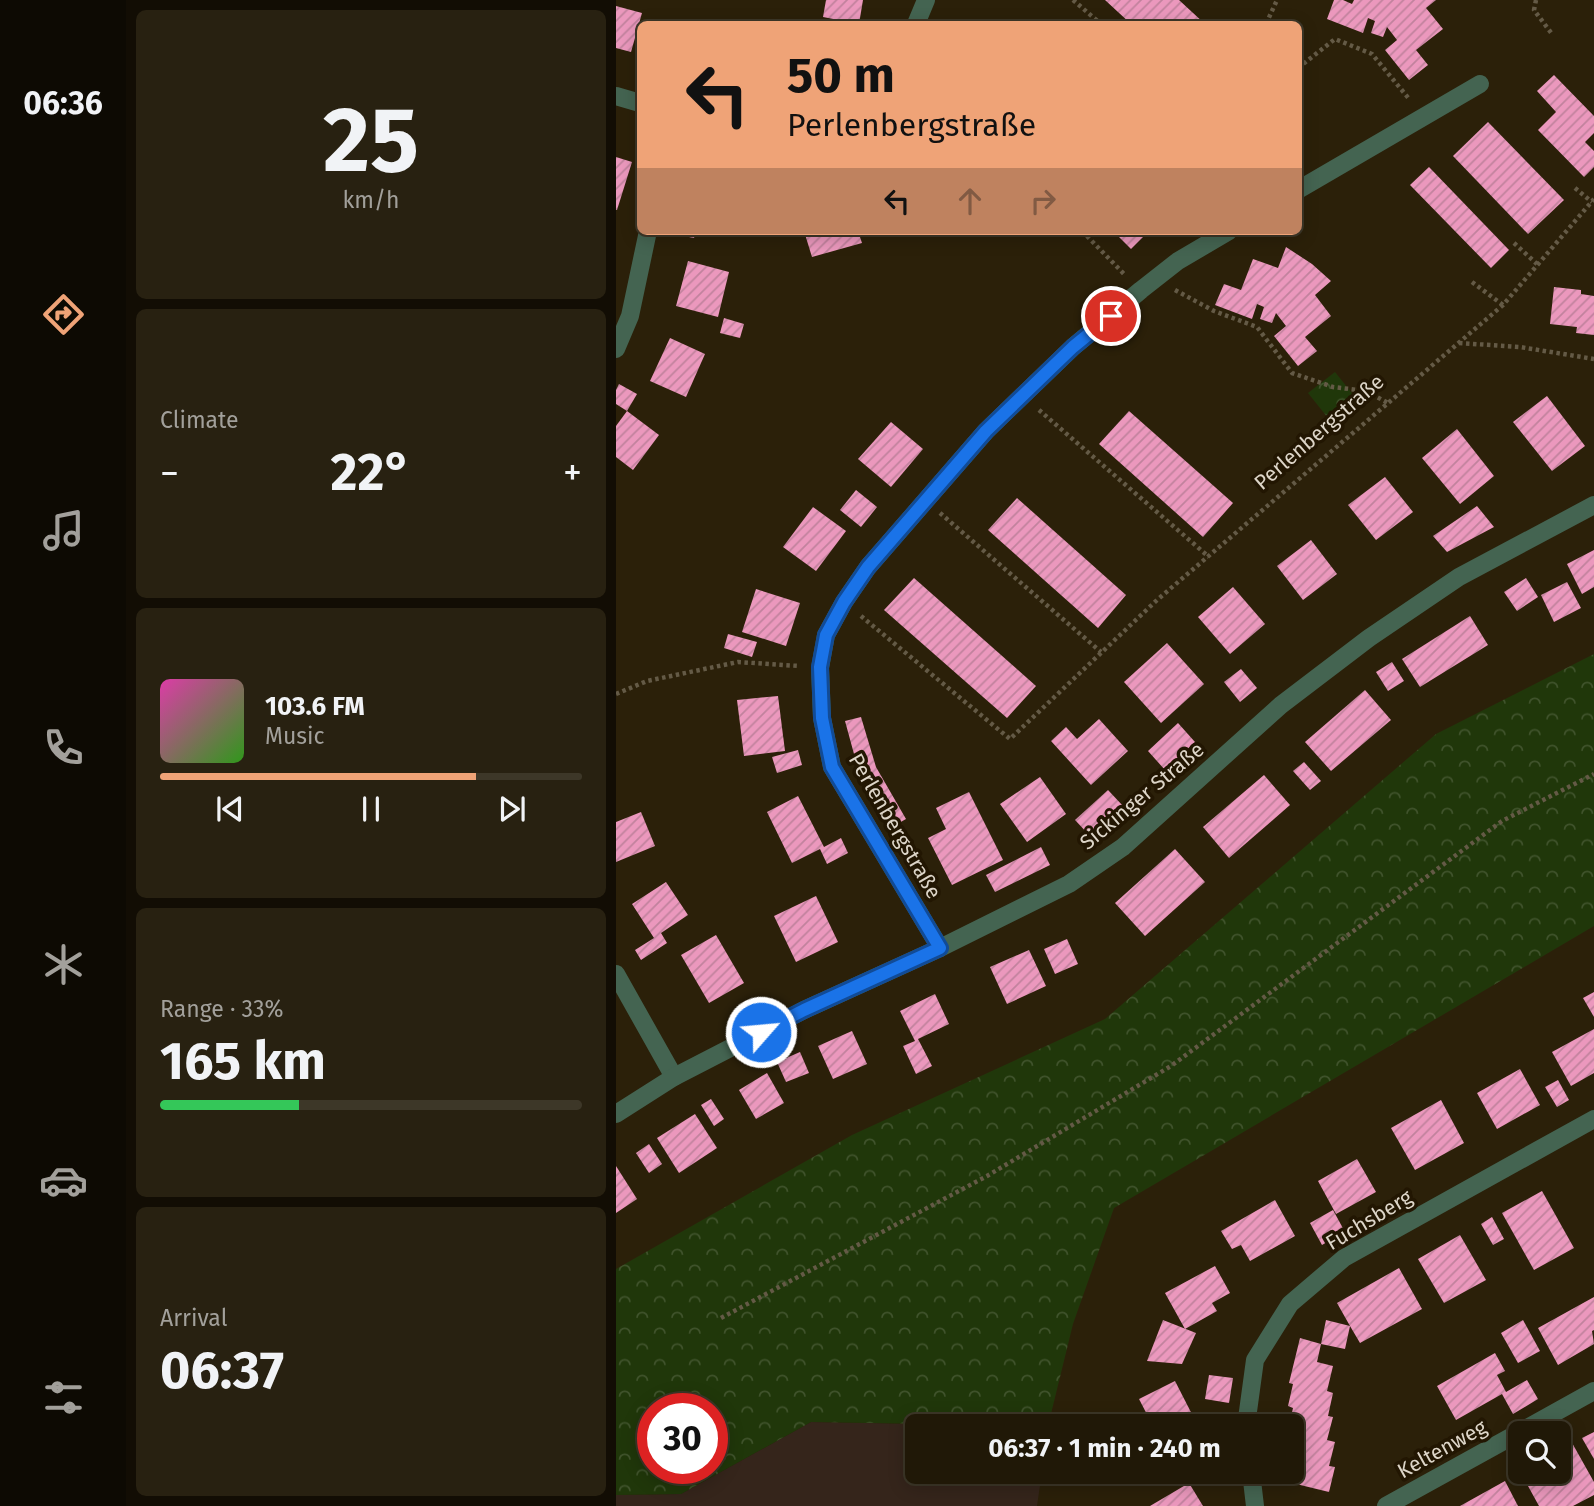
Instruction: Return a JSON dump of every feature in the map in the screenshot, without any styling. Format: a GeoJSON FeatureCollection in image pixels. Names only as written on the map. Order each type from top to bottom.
{"type":"FeatureCollection","features":[{"type":"Feature","properties":{"kind":"street"},"geometry":{"type":"LineString","coordinates":[[917,21],[926,0]]}},
{"type":"Feature","properties":{"kind":"street"},"geometry":{"type":"LineString","coordinates":[[1302,188],[1480,84]]}},
{"type":"Feature","properties":{"kind":"street"},"geometry":{"type":"LineString","coordinates":[[616,96],[637,102]]}},
{"type":"Feature","properties":{"kind":"street"},"geometry":{"type":"LineString","coordinates":[[616,349],[629,316],[647,235]]}},
{"type":"Feature","properties":{"kind":"street","name":"Perlenbergstraße"},"geometry":{"type":"LineString","coordinates":[[940,948],[832,767],[822,718],[820,667],[826,635],[868,567],[986,431],[1073,347],[1141,290],[1178,261],[1221,235]]}},
{"type":"Feature","properties":{"kind":"street","name":"Sickinger Straße"},"geometry":{"type":"LineString","coordinates":[[616,1114],[674,1077],[804,1010],[940,948],[1069,884],[1123,847],[1281,705],[1369,638],[1459,577],[1594,505]]}},
{"type":"Feature","properties":{"kind":"street"},"geometry":{"type":"LineString","coordinates":[[616,974],[674,1077]]}},
{"type":"Feature","properties":{"kind":"street","name":"Fuchsberg"},"geometry":{"type":"LineString","coordinates":[[1248,1414],[1255,1360],[1290,1304],[1344,1258],[1594,1119]]}},
{"type":"Feature","properties":{"kind":"street","name":"Keltenweg"},"geometry":{"type":"LineString","coordinates":[[1386,1506],[1594,1391]]}},
{"type":"Feature","properties":{"kind":"street"},"geometry":{"type":"LineString","coordinates":[[1252,1484],[1255,1506]]}},
{"type":"Feature","properties":{"kind":"path"},"geometry":{"type":"LineString","coordinates":[[1073,0],[1098,21]]}},
{"type":"Feature","properties":{"kind":"path"},"geometry":{"type":"LineString","coordinates":[[1267,21],[1277,0]]}},
{"type":"Feature","properties":{"kind":"path"},"geometry":{"type":"LineString","coordinates":[[1536,0],[1534,10],[1552,34]]}},
{"type":"Feature","properties":{"kind":"path"},"geometry":{"type":"LineString","coordinates":[[1302,65],[1335,39],[1372,54],[1425,117]]}},
{"type":"Feature","properties":{"kind":"path"},"geometry":{"type":"LineString","coordinates":[[1575,188],[1593,200],[1584,211]]}},
{"type":"Feature","properties":{"kind":"path"},"geometry":{"type":"LineString","coordinates":[[1584,211],[1594,212]]}},
{"type":"Feature","properties":{"kind":"path","name":"Perlenbergstraße"},"geometry":{"type":"LineString","coordinates":[[844,602],[1010,739],[1101,652],[1503,305],[1584,211]]}},
{"type":"Feature","properties":{"kind":"path"},"geometry":{"type":"LineString","coordinates":[[1086,235],[1141,290]]}},
{"type":"Feature","properties":{"kind":"path"},"geometry":{"type":"LineString","coordinates":[[1514,243],[1537,264]]}},
{"type":"Feature","properties":{"kind":"path"},"geometry":{"type":"LineString","coordinates":[[1472,282],[1503,305]]}},
{"type":"Feature","properties":{"kind":"path","name":"Perlenbergstraße"},"geometry":{"type":"LineString","coordinates":[[1194,300],[1214,311],[1257,327],[1292,373],[1333,387],[1366,391],[1388,403]]}},
{"type":"Feature","properties":{"kind":"path"},"geometry":{"type":"LineString","coordinates":[[1459,342],[1520,347],[1594,359]]}},
{"type":"Feature","properties":{"kind":"path"},"geometry":{"type":"LineString","coordinates":[[1045,415],[1209,557]]}},
{"type":"Feature","properties":{"kind":"path"},"geometry":{"type":"LineString","coordinates":[[947,519],[1101,652]]}},
{"type":"Feature","properties":{"kind":"path"},"geometry":{"type":"LineString","coordinates":[[616,694],[646,681],[738,662],[774,664]]}},
{"type":"Feature","properties":{"kind":"path"},"geometry":{"type":"LineString","coordinates":[[721,1318],[987,1176],[1171,1066],[1502,821],[1594,774]]}},
{"type":"Feature","properties":{"kind":"shaded area"},"geometry":{"type":"Polygon","coordinates":[[[811,1422],[905,1424],[905,1484],[1040,1484],[1037,1506],[616,1506],[616,1495],[681,1494],[699,1484],[728,1484],[728,1468],[811,1422]]]}},
{"type":"Feature","properties":{"kind":"green space"},"geometry":{"type":"Polygon","coordinates":[[[1335,372],[1355,397],[1328,418],[1308,393],[1335,372]]]}},
{"type":"Feature","properties":{"kind":"green space"},"geometry":{"type":"Polygon","coordinates":[[[1594,654],[1594,926],[1114,1208],[1073,1324],[1051,1414],[905,1414],[905,1424],[811,1422],[728,1468],[728,1393],[637,1393],[637,1484],[699,1484],[681,1494],[616,1495],[616,1269],[852,1135],[1105,1019],[1436,734],[1594,654]]]}},
{"type":"Feature","properties":{"kind":"building"},"geometry":{"type":"Polygon","coordinates":[[[826,0],[863,0],[860,21],[823,17],[826,0]]]}},
{"type":"Feature","properties":{"kind":"building"},"geometry":{"type":"Polygon","coordinates":[[[1105,0],[1179,0],[1202,21],[1135,19],[1128,21],[1105,0]]]}},
{"type":"Feature","properties":{"kind":"building"},"geometry":{"type":"Polygon","coordinates":[[[1334,0],[1352,4],[1354,0],[1436,0],[1426,8],[1443,29],[1416,50],[1428,65],[1409,80],[1385,50],[1397,40],[1387,27],[1383,37],[1371,33],[1375,21],[1368,18],[1363,33],[1327,19],[1334,0]]]}},
{"type":"Feature","properties":{"kind":"building"},"geometry":{"type":"Polygon","coordinates":[[[616,6],[642,13],[640,21],[637,21],[631,52],[616,48],[616,6]]]}},
{"type":"Feature","properties":{"kind":"building"},"geometry":{"type":"Polygon","coordinates":[[[1554,75],[1594,116],[1594,133],[1585,142],[1594,151],[1594,167],[1584,177],[1538,130],[1556,112],[1537,91],[1554,75]]]}},
{"type":"Feature","properties":{"kind":"building"},"geometry":{"type":"Polygon","coordinates":[[[1488,122],[1564,200],[1528,234],[1453,156],[1488,122]]]}},
{"type":"Feature","properties":{"kind":"building"},"geometry":{"type":"Polygon","coordinates":[[[616,157],[632,162],[617,210],[616,210],[616,157]]]}},
{"type":"Feature","properties":{"kind":"building"},"geometry":{"type":"Polygon","coordinates":[[[1429,167],[1509,250],[1491,268],[1410,185],[1429,167]]]}},
{"type":"Feature","properties":{"kind":"building"},"geometry":{"type":"Polygon","coordinates":[[[805,235],[859,235],[862,243],[812,257],[805,235]]]}},
{"type":"Feature","properties":{"kind":"building"},"geometry":{"type":"Polygon","coordinates":[[[1117,235],[1145,235],[1131,249],[1117,235]]]}},
{"type":"Feature","properties":{"kind":"building"},"geometry":{"type":"Polygon","coordinates":[[[1286,247],[1312,264],[1331,281],[1315,295],[1331,316],[1305,337],[1317,351],[1298,366],[1274,336],[1286,326],[1276,313],[1272,323],[1260,319],[1264,307],[1257,304],[1252,319],[1215,305],[1224,284],[1241,290],[1253,259],[1278,268],[1286,247]]]}},
{"type":"Feature","properties":{"kind":"building"},"geometry":{"type":"Polygon","coordinates":[[[688,261],[729,272],[718,317],[676,306],[688,261]]]}},
{"type":"Feature","properties":{"kind":"building"},"geometry":{"type":"Polygon","coordinates":[[[1554,287],[1581,290],[1581,294],[1594,296],[1594,335],[1576,333],[1577,327],[1550,324],[1554,287]]]}},
{"type":"Feature","properties":{"kind":"building"},"geometry":{"type":"Polygon","coordinates":[[[724,318],[744,324],[740,338],[720,333],[724,318]]]}},
{"type":"Feature","properties":{"kind":"building"},"geometry":{"type":"Polygon","coordinates":[[[670,338],[705,354],[686,397],[650,381],[670,338]]]}},
{"type":"Feature","properties":{"kind":"building"},"geometry":{"type":"Polygon","coordinates":[[[619,384],[637,394],[627,411],[616,404],[619,384]]]}},
{"type":"Feature","properties":{"kind":"building"},"geometry":{"type":"Polygon","coordinates":[[[1547,396],[1585,446],[1552,471],[1513,422],[1547,396]]]}},
{"type":"Feature","properties":{"kind":"building"},"geometry":{"type":"Polygon","coordinates":[[[627,411],[659,435],[633,470],[616,457],[616,426],[627,411]]]}},
{"type":"Feature","properties":{"kind":"building"},"geometry":{"type":"Polygon","coordinates":[[[1129,411],[1233,503],[1203,537],[1099,444],[1129,411]]]}},
{"type":"Feature","properties":{"kind":"building"},"geometry":{"type":"Polygon","coordinates":[[[891,422],[923,449],[891,487],[858,459],[891,422]]]}},
{"type":"Feature","properties":{"kind":"building"},"geometry":{"type":"Polygon","coordinates":[[[1457,429],[1494,476],[1460,504],[1422,458],[1457,429]]]}},
{"type":"Feature","properties":{"kind":"building"},"geometry":{"type":"Polygon","coordinates":[[[1385,477],[1413,512],[1376,540],[1348,505],[1385,477]]]}},
{"type":"Feature","properties":{"kind":"building"},"geometry":{"type":"Polygon","coordinates":[[[856,490],[877,507],[861,527],[840,510],[856,490]]]}},
{"type":"Feature","properties":{"kind":"building"},"geometry":{"type":"Polygon","coordinates":[[[1017,498],[1126,595],[1098,628],[988,530],[1017,498]]]}},
{"type":"Feature","properties":{"kind":"building"},"geometry":{"type":"Polygon","coordinates":[[[1477,506],[1494,527],[1447,552],[1433,536],[1477,506]]]}},
{"type":"Feature","properties":{"kind":"building"},"geometry":{"type":"Polygon","coordinates":[[[813,507],[846,531],[816,571],[783,547],[813,507]]]}},
{"type":"Feature","properties":{"kind":"building"},"geometry":{"type":"Polygon","coordinates":[[[1311,540],[1337,574],[1303,600],[1277,566],[1311,540]]]}},
{"type":"Feature","properties":{"kind":"building"},"geometry":{"type":"Polygon","coordinates":[[[1594,550],[1594,587],[1582,594],[1567,564],[1594,550]]]}},
{"type":"Feature","properties":{"kind":"building"},"geometry":{"type":"Polygon","coordinates":[[[914,578],[1036,686],[1007,718],[884,610],[914,578]]]}},
{"type":"Feature","properties":{"kind":"building"},"geometry":{"type":"Polygon","coordinates":[[[1526,578],[1538,597],[1517,611],[1504,592],[1526,578]]]}},
{"type":"Feature","properties":{"kind":"building"},"geometry":{"type":"Polygon","coordinates":[[[1567,582],[1581,608],[1554,622],[1541,595],[1567,582]]]}},
{"type":"Feature","properties":{"kind":"building"},"geometry":{"type":"Polygon","coordinates":[[[1233,587],[1265,624],[1230,654],[1198,617],[1233,587]]]}},
{"type":"Feature","properties":{"kind":"building"},"geometry":{"type":"Polygon","coordinates":[[[756,589],[800,603],[786,646],[742,632],[756,589]]]}},
{"type":"Feature","properties":{"kind":"building"},"geometry":{"type":"Polygon","coordinates":[[[1470,616],[1488,645],[1420,687],[1402,659],[1470,616]]]}},
{"type":"Feature","properties":{"kind":"building"},"geometry":{"type":"Polygon","coordinates":[[[728,634],[757,642],[752,657],[724,648],[728,634]]]}},
{"type":"Feature","properties":{"kind":"building"},"geometry":{"type":"Polygon","coordinates":[[[1167,643],[1204,684],[1161,723],[1124,682],[1167,643]]]}},
{"type":"Feature","properties":{"kind":"building"},"geometry":{"type":"Polygon","coordinates":[[[1392,662],[1404,681],[1388,691],[1376,672],[1392,662]]]}},
{"type":"Feature","properties":{"kind":"building"},"geometry":{"type":"Polygon","coordinates":[[[1241,669],[1257,688],[1240,702],[1224,682],[1241,669]]]}},
{"type":"Feature","properties":{"kind":"building"},"geometry":{"type":"Polygon","coordinates":[[[1365,690],[1391,720],[1331,771],[1305,742],[1365,690]]]}},
{"type":"Feature","properties":{"kind":"building"},"geometry":{"type":"Polygon","coordinates":[[[778,696],[785,751],[744,756],[737,700],[778,696]]]}},
{"type":"Feature","properties":{"kind":"building"},"geometry":{"type":"Polygon","coordinates":[[[861,717],[876,767],[906,819],[892,827],[862,775],[854,754],[845,721],[861,717]]]}},
{"type":"Feature","properties":{"kind":"building"},"geometry":{"type":"Polygon","coordinates":[[[1099,719],[1128,751],[1091,785],[1051,741],[1066,727],[1077,739],[1099,719]]]}},
{"type":"Feature","properties":{"kind":"building"},"geometry":{"type":"Polygon","coordinates":[[[1178,723],[1195,742],[1165,770],[1148,751],[1178,723]]]}},
{"type":"Feature","properties":{"kind":"building"},"geometry":{"type":"Polygon","coordinates":[[[798,750],[802,765],[777,773],[772,757],[798,750]]]}},
{"type":"Feature","properties":{"kind":"building"},"geometry":{"type":"Polygon","coordinates":[[[1304,762],[1321,781],[1310,790],[1293,771],[1304,762]]]}},
{"type":"Feature","properties":{"kind":"building"},"geometry":{"type":"Polygon","coordinates":[[[1264,775],[1290,805],[1229,858],[1203,827],[1264,775]]]}},
{"type":"Feature","properties":{"kind":"building"},"geometry":{"type":"Polygon","coordinates":[[[1040,777],[1066,814],[1027,842],[1000,804],[1040,777]]]}},
{"type":"Feature","properties":{"kind":"building"},"geometry":{"type":"Polygon","coordinates":[[[1108,790],[1123,806],[1090,836],[1075,820],[1108,790]]]}},
{"type":"Feature","properties":{"kind":"building"},"geometry":{"type":"Polygon","coordinates":[[[969,792],[1003,860],[952,885],[928,838],[946,829],[936,808],[969,792]]]}},
{"type":"Feature","properties":{"kind":"building"},"geometry":{"type":"Polygon","coordinates":[[[798,796],[824,847],[841,838],[848,853],[827,864],[820,849],[792,863],[767,812],[798,796]]]}},
{"type":"Feature","properties":{"kind":"building"},"geometry":{"type":"Polygon","coordinates":[[[641,812],[655,846],[616,862],[616,822],[641,812]]]}},
{"type":"Feature","properties":{"kind":"building"},"geometry":{"type":"Polygon","coordinates":[[[1041,847],[1050,865],[995,892],[986,875],[1041,847]]]}},
{"type":"Feature","properties":{"kind":"building"},"geometry":{"type":"Polygon","coordinates":[[[1175,849],[1205,882],[1145,936],[1115,903],[1175,849]]]}},
{"type":"Feature","properties":{"kind":"building"},"geometry":{"type":"Polygon","coordinates":[[[666,882],[688,915],[661,933],[667,943],[641,960],[635,950],[654,938],[632,904],[666,882]]]}},
{"type":"Feature","properties":{"kind":"building"},"geometry":{"type":"Polygon","coordinates":[[[816,896],[838,942],[796,962],[774,916],[816,896]]]}},
{"type":"Feature","properties":{"kind":"building"},"geometry":{"type":"Polygon","coordinates":[[[716,935],[744,983],[709,1003],[681,955],[716,935]]]}},
{"type":"Feature","properties":{"kind":"building"},"geometry":{"type":"Polygon","coordinates":[[[1067,939],[1078,964],[1055,974],[1044,949],[1067,939]]]}},
{"type":"Feature","properties":{"kind":"building"},"geometry":{"type":"Polygon","coordinates":[[[1029,950],[1046,986],[1007,1004],[990,967],[1029,950]]]}},
{"type":"Feature","properties":{"kind":"building"},"geometry":{"type":"Polygon","coordinates":[[[1594,992],[1594,1017],[1583,998],[1594,992]]]}},
{"type":"Feature","properties":{"kind":"building"},"geometry":{"type":"Polygon","coordinates":[[[935,994],[949,1024],[918,1039],[932,1066],[916,1074],[903,1046],[915,1041],[900,1011],[935,994]]]}},
{"type":"Feature","properties":{"kind":"building"},"geometry":{"type":"Polygon","coordinates":[[[1594,1029],[1594,1073],[1571,1086],[1552,1052],[1594,1029]]]}},
{"type":"Feature","properties":{"kind":"building"},"geometry":{"type":"Polygon","coordinates":[[[852,1031],[867,1064],[833,1079],[818,1046],[852,1031]]]}},
{"type":"Feature","properties":{"kind":"building"},"geometry":{"type":"Polygon","coordinates":[[[800,1052],[809,1073],[786,1082],[777,1062],[800,1052]]]}},
{"type":"Feature","properties":{"kind":"building"},"geometry":{"type":"Polygon","coordinates":[[[1520,1069],[1540,1105],[1497,1129],[1477,1093],[1520,1069]]]}},
{"type":"Feature","properties":{"kind":"building"},"geometry":{"type":"Polygon","coordinates":[[[767,1073],[784,1103],[756,1119],[739,1090],[767,1073]]]}},
{"type":"Feature","properties":{"kind":"building"},"geometry":{"type":"Polygon","coordinates":[[[1558,1080],[1569,1100],[1557,1107],[1545,1087],[1558,1080]]]}},
{"type":"Feature","properties":{"kind":"building"},"geometry":{"type":"Polygon","coordinates":[[[711,1099],[724,1119],[714,1126],[701,1105],[711,1099]]]}},
{"type":"Feature","properties":{"kind":"building"},"geometry":{"type":"Polygon","coordinates":[[[1441,1100],[1464,1143],[1415,1170],[1391,1128],[1441,1100]]]}},
{"type":"Feature","properties":{"kind":"building"},"geometry":{"type":"Polygon","coordinates":[[[695,1114],[717,1148],[679,1173],[657,1138],[695,1114]]]}},
{"type":"Feature","properties":{"kind":"building"},"geometry":{"type":"Polygon","coordinates":[[[649,1144],[662,1164],[649,1173],[636,1153],[649,1144]]]}},
{"type":"Feature","properties":{"kind":"building"},"geometry":{"type":"Polygon","coordinates":[[[1357,1159],[1376,1192],[1336,1214],[1318,1181],[1357,1159]]]}},
{"type":"Feature","properties":{"kind":"building"},"geometry":{"type":"Polygon","coordinates":[[[616,1166],[637,1199],[616,1213],[616,1166]]]}},
{"type":"Feature","properties":{"kind":"building"},"geometry":{"type":"Polygon","coordinates":[[[1542,1191],[1574,1248],[1534,1270],[1502,1213],[1542,1191]]]}},
{"type":"Feature","properties":{"kind":"building"},"geometry":{"type":"Polygon","coordinates":[[[1275,1200],[1295,1236],[1250,1261],[1241,1245],[1232,1249],[1221,1231],[1275,1200]]]}},
{"type":"Feature","properties":{"kind":"building"},"geometry":{"type":"Polygon","coordinates":[[[1333,1210],[1345,1232],[1322,1245],[1310,1223],[1333,1210]]]}},
{"type":"Feature","properties":{"kind":"building"},"geometry":{"type":"Polygon","coordinates":[[[1492,1217],[1504,1239],[1493,1245],[1481,1224],[1492,1217]]]}},
{"type":"Feature","properties":{"kind":"building"},"geometry":{"type":"Polygon","coordinates":[[[1460,1235],[1486,1280],[1444,1303],[1418,1259],[1460,1235]]]}},
{"type":"Feature","properties":{"kind":"building"},"geometry":{"type":"Polygon","coordinates":[[[1215,1266],[1230,1293],[1212,1303],[1217,1311],[1185,1329],[1165,1293],[1215,1266]]]}},
{"type":"Feature","properties":{"kind":"building"},"geometry":{"type":"Polygon","coordinates":[[[1399,1268],[1422,1309],[1360,1343],[1337,1303],[1399,1268]]]}},
{"type":"Feature","properties":{"kind":"building"},"geometry":{"type":"Polygon","coordinates":[[[1594,1297],[1594,1344],[1558,1365],[1538,1328],[1594,1297]]]}},
{"type":"Feature","properties":{"kind":"building"},"geometry":{"type":"Polygon","coordinates":[[[1163,1320],[1196,1333],[1182,1364],[1147,1361],[1163,1320]]]}},
{"type":"Feature","properties":{"kind":"building"},"geometry":{"type":"Polygon","coordinates":[[[1326,1320],[1350,1326],[1345,1349],[1321,1344],[1326,1320]]]}},
{"type":"Feature","properties":{"kind":"building"},"geometry":{"type":"Polygon","coordinates":[[[1523,1320],[1540,1351],[1518,1363],[1501,1333],[1523,1320]]]}},
{"type":"Feature","properties":{"kind":"building"},"geometry":{"type":"Polygon","coordinates":[[[1300,1338],[1321,1344],[1317,1362],[1333,1366],[1327,1391],[1333,1393],[1328,1416],[1333,1417],[1327,1440],[1335,1442],[1329,1466],[1335,1467],[1329,1492],[1296,1484],[1304,1484],[1304,1414],[1292,1414],[1293,1408],[1288,1406],[1293,1384],[1289,1383],[1300,1338]]]}},
{"type":"Feature","properties":{"kind":"building"},"geometry":{"type":"Polygon","coordinates":[[[1495,1353],[1505,1371],[1497,1375],[1506,1392],[1527,1380],[1538,1399],[1513,1414],[1502,1394],[1456,1420],[1437,1386],[1495,1353]]]}},
{"type":"Feature","properties":{"kind":"building"},"geometry":{"type":"Polygon","coordinates":[[[1209,1375],[1233,1378],[1229,1403],[1205,1399],[1209,1375]]]}},
{"type":"Feature","properties":{"kind":"building"},"geometry":{"type":"Polygon","coordinates":[[[1175,1381],[1192,1414],[1147,1414],[1139,1399],[1175,1381]]]}},
{"type":"Feature","properties":{"kind":"building"},"geometry":{"type":"Polygon","coordinates":[[[1594,1432],[1594,1459],[1582,1438],[1594,1432]]]}},
{"type":"Feature","properties":{"kind":"building"},"geometry":{"type":"Polygon","coordinates":[[[1571,1441],[1594,1482],[1594,1495],[1573,1506],[1539,1506],[1527,1484],[1571,1484],[1571,1441]]]}},
{"type":"Feature","properties":{"kind":"building"},"geometry":{"type":"Polygon","coordinates":[[[1505,1481],[1518,1506],[1460,1506],[1505,1481]]]}},
{"type":"Feature","properties":{"kind":"building"},"geometry":{"type":"Polygon","coordinates":[[[1190,1484],[1203,1506],[1150,1506],[1190,1484]]]}},
{"type":"Feature","properties":{"kind":"route"},"geometry":{"type":"LineString","coordinates":[[761,1032],[940,948],[832,767],[822,718],[820,667],[826,635],[868,567],[986,431],[1073,347],[1111,316]]}}]}
